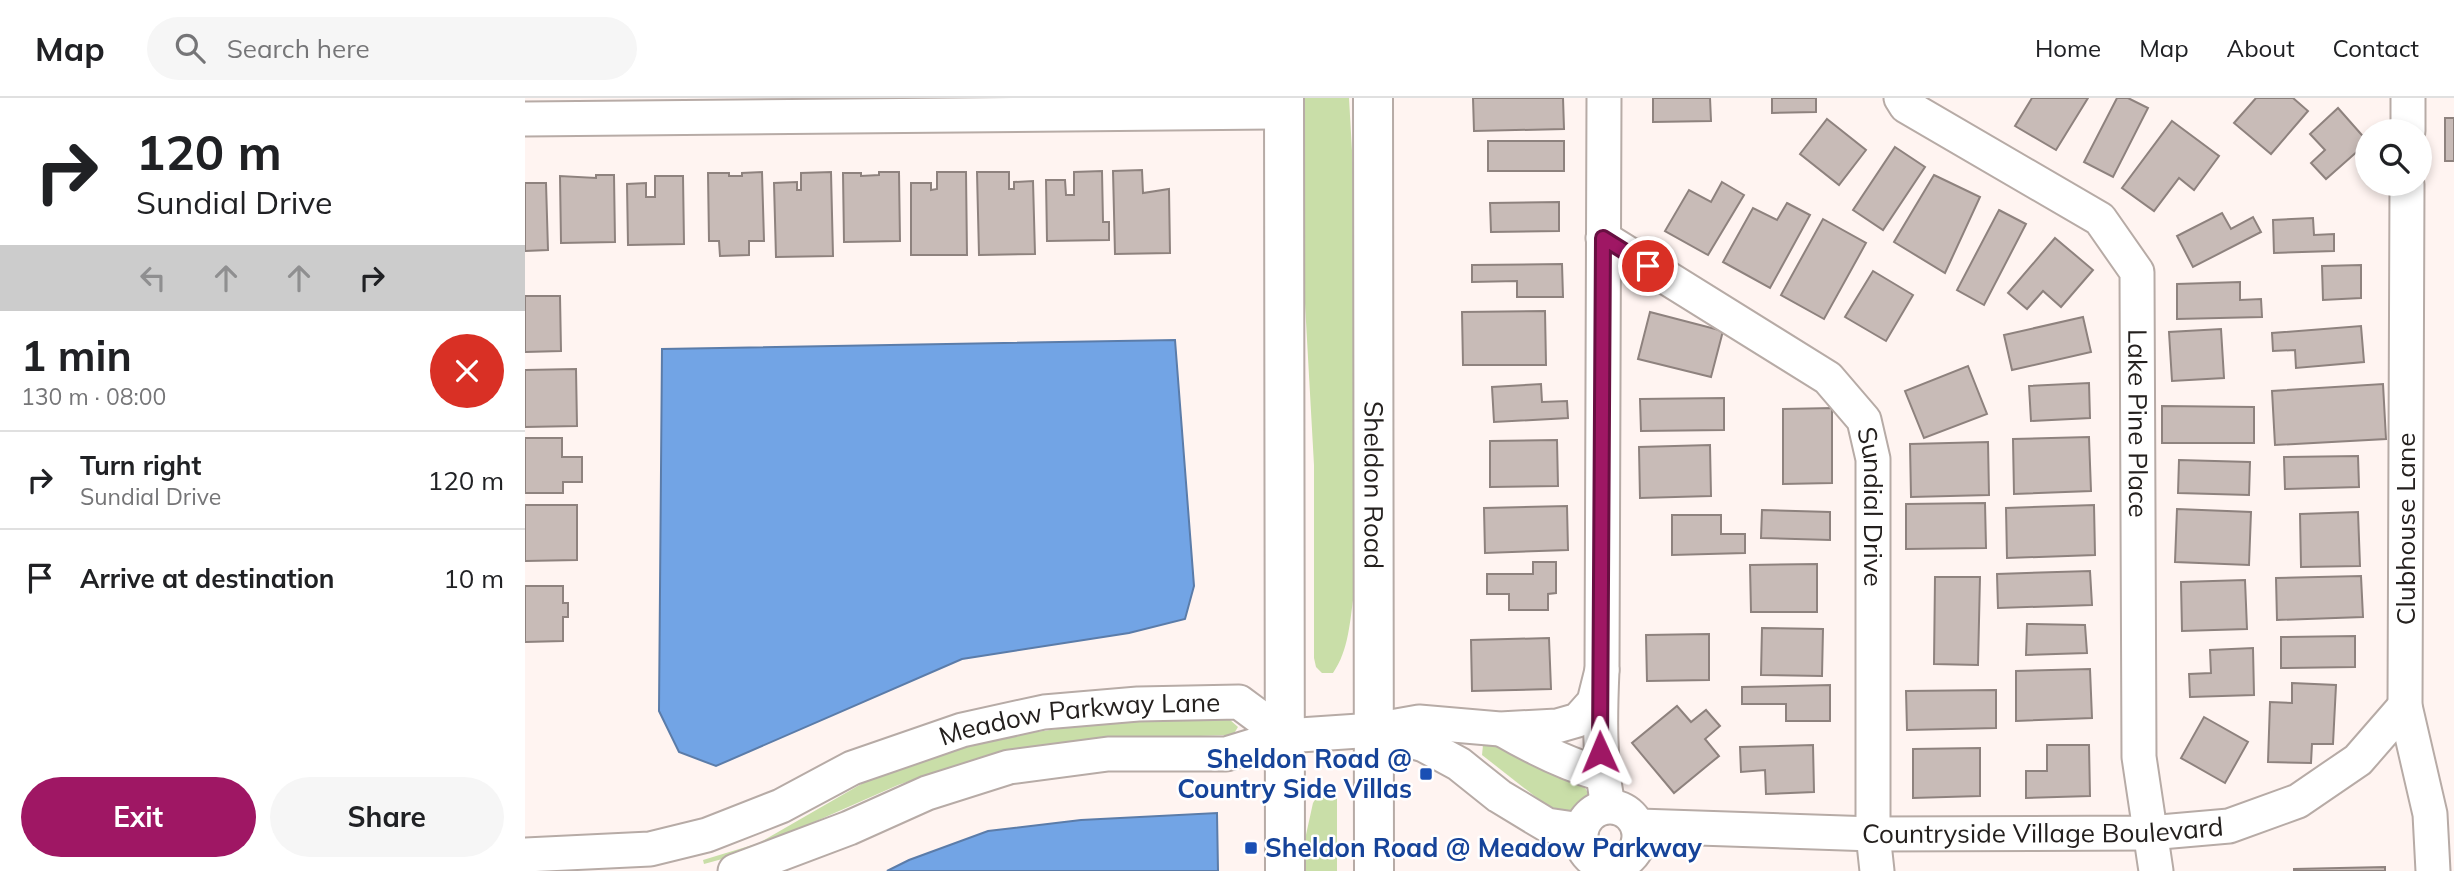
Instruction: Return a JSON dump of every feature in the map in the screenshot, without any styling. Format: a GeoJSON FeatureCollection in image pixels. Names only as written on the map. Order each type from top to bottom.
{"type":"FeatureCollection","features":[{"type":"Feature","properties":{"kind":"main road","name":"Sheldon Road"},"geometry":{"type":"LineString","coordinates":[[1373,98],[1374,871]]}},
{"type":"Feature","properties":{"kind":"main road"},"geometry":{"type":"LineString","coordinates":[[1284,105],[1285,871]]}},
{"type":"Feature","properties":{"kind":"street"},"geometry":{"type":"LineString","coordinates":[[1604,98],[1602,670],[1599,730],[1601,774],[1608,806]]}},
{"type":"Feature","properties":{"kind":"street","name":"Lake Pine Place"},"geometry":{"type":"LineString","coordinates":[[1901,98],[1906,106],[2100,219],[2137,272],[2139,757],[2156,871]]}},
{"type":"Feature","properties":{"kind":"street"},"geometry":{"type":"LineString","coordinates":[[2408,98],[2408,119]]}},
{"type":"Feature","properties":{"kind":"street"},"geometry":{"type":"LineString","coordinates":[[525,119],[1284,105]]}},
{"type":"Feature","properties":{"kind":"street","name":"Clubhouse Lane"},"geometry":{"type":"LineString","coordinates":[[2407,196],[2405,706],[2430,814],[2433,871]]}},
{"type":"Feature","properties":{"kind":"street","name":"Sundial Drive"},"geometry":{"type":"LineString","coordinates":[[1603,238],[1828,378],[1864,420],[1873,459],[1873,834],[1877,871]]}},
{"type":"Feature","properties":{"kind":"street"},"geometry":{"type":"LineString","coordinates":[[1285,737],[1374,730],[1419,722],[1500,729],[1557,726],[1578,720],[1594,702],[1602,670]]}},
{"type":"Feature","properties":{"kind":"street","name":"Meadow Parkway Lane"},"geometry":{"type":"LineString","coordinates":[[525,855],[652,860],[781,806],[852,768],[962,730],[1044,712],[1138,704],[1239,702],[1285,737]]}},
{"type":"Feature","properties":{"kind":"street","name":"Countryside Village Boulevard"},"geometry":{"type":"LineString","coordinates":[[1639,826],[1873,834],[2149,833],[2229,826],[2298,801],[2358,760],[2405,706]]}},
{"type":"Feature","properties":{"kind":"street"},"geometry":{"type":"LineString","coordinates":[[1500,729],[1536,749],[1601,774]]}},
{"type":"Feature","properties":{"kind":"street"},"geometry":{"type":"LineString","coordinates":[[1374,730],[1424,745],[1459,764],[1499,796],[1546,825],[1581,830]]}},
{"type":"Feature","properties":{"kind":"street","name":"Meadow Parkway Lane"},"geometry":{"type":"LineString","coordinates":[[735,871],[849,828],[927,793],[1009,767],[1108,754],[1226,754],[1285,737]]}},
{"type":"Feature","properties":{"kind":"street"},"geometry":{"type":"LineString","coordinates":[[1608,806],[1627,811],[1639,826],[1640,836],[1634,855],[1607,868],[1590,857],[1584,849],[1581,830],[1590,814],[1598,808],[1608,806]]}},
{"type":"Feature","properties":{"kind":"green space"},"geometry":{"type":"Polygon","coordinates":[[[1299,98],[1349,98],[1354,186],[1354,593],[1346,645],[1333,673],[1322,673],[1316,667],[1314,658],[1314,465],[1302,250],[1299,98]]]}},
{"type":"Feature","properties":{"kind":"green space"},"geometry":{"type":"Polygon","coordinates":[[[1229,719],[1238,727],[1233,735],[1108,742],[1031,751],[961,764],[898,785],[744,853],[704,864],[703,860],[759,843],[870,779],[930,756],[988,739],[1111,721],[1229,719]]]}},
{"type":"Feature","properties":{"kind":"green space"},"geometry":{"type":"Polygon","coordinates":[[[1490,741],[1583,785],[1589,798],[1587,806],[1576,816],[1551,809],[1482,755],[1483,745],[1490,741]]]}},
{"type":"Feature","properties":{"kind":"green space"},"geometry":{"type":"Polygon","coordinates":[[[1328,788],[1337,791],[1337,871],[1298,871],[1313,803],[1319,793],[1328,788]]]}},
{"type":"Feature","properties":{"kind":"water"},"geometry":{"type":"Polygon","coordinates":[[[1175,340],[1194,586],[1185,619],[1129,633],[962,659],[716,766],[679,752],[659,711],[662,349],[1175,340]]]}},
{"type":"Feature","properties":{"kind":"water"},"geometry":{"type":"Polygon","coordinates":[[[1217,813],[1218,871],[887,871],[909,860],[988,831],[1081,820],[1217,813]]]}},
{"type":"Feature","properties":{"kind":"building"},"geometry":{"type":"Polygon","coordinates":[[[1473,98],[1563,98],[1564,129],[1474,131],[1473,98]]]}},
{"type":"Feature","properties":{"kind":"building"},"geometry":{"type":"Polygon","coordinates":[[[1653,98],[1710,98],[1711,121],[1653,122],[1653,98]]]}},
{"type":"Feature","properties":{"kind":"building"},"geometry":{"type":"Polygon","coordinates":[[[1772,98],[1816,98],[1816,112],[1772,113],[1772,98]]]}},
{"type":"Feature","properties":{"kind":"building"},"geometry":{"type":"Polygon","coordinates":[[[2032,98],[2088,98],[2056,150],[2015,126],[2032,98]]]}},
{"type":"Feature","properties":{"kind":"building"},"geometry":{"type":"Polygon","coordinates":[[[2117,98],[2128,98],[2148,108],[2113,177],[2084,162],[2117,98]]]}},
{"type":"Feature","properties":{"kind":"building"},"geometry":{"type":"Polygon","coordinates":[[[2256,98],[2293,98],[2308,111],[2271,154],[2234,123],[2256,98]]]}},
{"type":"Feature","properties":{"kind":"building"},"geometry":{"type":"Polygon","coordinates":[[[2338,108],[2355,127],[2355,153],[2326,179],[2311,163],[2325,150],[2310,134],[2338,108]]]}},
{"type":"Feature","properties":{"kind":"building"},"geometry":{"type":"Polygon","coordinates":[[[2445,118],[2454,118],[2454,161],[2445,161],[2445,118]]]}},
{"type":"Feature","properties":{"kind":"building"},"geometry":{"type":"Polygon","coordinates":[[[1827,119],[1866,150],[1839,185],[1800,154],[1827,119]]]}},
{"type":"Feature","properties":{"kind":"building"},"geometry":{"type":"Polygon","coordinates":[[[2172,121],[2219,156],[2194,190],[2179,178],[2154,211],[2122,188],[2172,121]]]}},
{"type":"Feature","properties":{"kind":"building"},"geometry":{"type":"Polygon","coordinates":[[[1488,141],[1564,141],[1564,171],[1488,171],[1488,141]]]}},
{"type":"Feature","properties":{"kind":"building"},"geometry":{"type":"Polygon","coordinates":[[[1895,147],[1925,167],[1883,230],[1853,210],[1895,147]]]}},
{"type":"Feature","properties":{"kind":"building"},"geometry":{"type":"Polygon","coordinates":[[[1142,170],[1143,193],[1169,189],[1170,253],[1115,254],[1113,171],[1142,170]]]}},
{"type":"Feature","properties":{"kind":"building"},"geometry":{"type":"Polygon","coordinates":[[[1102,171],[1103,222],[1109,222],[1109,240],[1047,241],[1046,180],[1065,180],[1066,195],[1074,195],[1074,172],[1102,171]]]}},
{"type":"Feature","properties":{"kind":"building"},"geometry":{"type":"Polygon","coordinates":[[[762,172],[764,241],[749,241],[749,255],[720,256],[719,241],[709,241],[708,173],[742,176],[742,173],[762,172]]]}},
{"type":"Feature","properties":{"kind":"building"},"geometry":{"type":"Polygon","coordinates":[[[831,172],[833,256],[776,257],[774,183],[797,182],[797,190],[801,190],[801,173],[831,172]]]}},
{"type":"Feature","properties":{"kind":"building"},"geometry":{"type":"Polygon","coordinates":[[[879,172],[899,172],[900,241],[844,242],[843,173],[861,173],[861,176],[879,175],[879,172]]]}},
{"type":"Feature","properties":{"kind":"building"},"geometry":{"type":"Polygon","coordinates":[[[937,172],[966,172],[967,255],[911,255],[911,183],[931,183],[931,190],[937,189],[937,172]]]}},
{"type":"Feature","properties":{"kind":"building"},"geometry":{"type":"Polygon","coordinates":[[[977,172],[1009,172],[1009,189],[1014,189],[1014,182],[1033,181],[1035,254],[979,255],[977,172]]]}},
{"type":"Feature","properties":{"kind":"building"},"geometry":{"type":"Polygon","coordinates":[[[596,175],[614,175],[615,242],[561,243],[560,176],[596,178],[596,175]]]}},
{"type":"Feature","properties":{"kind":"building"},"geometry":{"type":"Polygon","coordinates":[[[1934,175],[1980,197],[1945,273],[1894,242],[1934,175]]]}},
{"type":"Feature","properties":{"kind":"building"},"geometry":{"type":"Polygon","coordinates":[[[655,176],[683,176],[684,244],[628,245],[627,184],[646,183],[646,197],[655,197],[655,176]]]}},
{"type":"Feature","properties":{"kind":"building"},"geometry":{"type":"Polygon","coordinates":[[[1722,182],[1744,195],[1708,255],[1665,231],[1689,190],[1711,202],[1722,182]]]}},
{"type":"Feature","properties":{"kind":"building"},"geometry":{"type":"Polygon","coordinates":[[[525,183],[546,183],[548,250],[525,251],[525,183]]]}},
{"type":"Feature","properties":{"kind":"building"},"geometry":{"type":"Polygon","coordinates":[[[1559,202],[1559,231],[1491,232],[1490,203],[1559,202]]]}},
{"type":"Feature","properties":{"kind":"building"},"geometry":{"type":"Polygon","coordinates":[[[1787,203],[1810,215],[1770,288],[1723,262],[1753,208],[1777,220],[1787,203]]]}},
{"type":"Feature","properties":{"kind":"building"},"geometry":{"type":"Polygon","coordinates":[[[1999,210],[2026,224],[1984,305],[1957,290],[1999,210]]]}},
{"type":"Feature","properties":{"kind":"building"},"geometry":{"type":"Polygon","coordinates":[[[2222,213],[2231,229],[2253,217],[2261,232],[2193,267],[2177,236],[2222,213]]]}},
{"type":"Feature","properties":{"kind":"building"},"geometry":{"type":"Polygon","coordinates":[[[2313,218],[2314,235],[2334,234],[2334,251],[2274,253],[2273,220],[2313,218]]]}},
{"type":"Feature","properties":{"kind":"building"},"geometry":{"type":"Polygon","coordinates":[[[1823,219],[1866,243],[1824,319],[1781,295],[1823,219]]]}},
{"type":"Feature","properties":{"kind":"building"},"geometry":{"type":"Polygon","coordinates":[[[2055,238],[2093,270],[2061,307],[2043,291],[2027,309],[2008,293],[2055,238]]]}},
{"type":"Feature","properties":{"kind":"building"},"geometry":{"type":"Polygon","coordinates":[[[1562,264],[1563,297],[1517,297],[1517,281],[1472,282],[1472,265],[1562,264]]]}},
{"type":"Feature","properties":{"kind":"building"},"geometry":{"type":"Polygon","coordinates":[[[2361,265],[2361,298],[2323,300],[2322,266],[2361,265]]]}},
{"type":"Feature","properties":{"kind":"building"},"geometry":{"type":"Polygon","coordinates":[[[1873,271],[1913,295],[1886,341],[1845,317],[1873,271]]]}},
{"type":"Feature","properties":{"kind":"building"},"geometry":{"type":"Polygon","coordinates":[[[2240,282],[2240,300],[2261,299],[2262,317],[2177,319],[2177,284],[2240,282]]]}},
{"type":"Feature","properties":{"kind":"building"},"geometry":{"type":"Polygon","coordinates":[[[525,296],[560,296],[561,351],[525,352],[525,296]]]}},
{"type":"Feature","properties":{"kind":"building"},"geometry":{"type":"Polygon","coordinates":[[[1545,311],[1546,365],[1463,365],[1462,312],[1545,311]]]}},
{"type":"Feature","properties":{"kind":"building"},"geometry":{"type":"Polygon","coordinates":[[[1650,312],[1723,331],[1711,377],[1638,359],[1650,312]]]}},
{"type":"Feature","properties":{"kind":"building"},"geometry":{"type":"Polygon","coordinates":[[[2083,317],[2091,352],[2012,370],[2004,335],[2083,317]]]}},
{"type":"Feature","properties":{"kind":"building"},"geometry":{"type":"Polygon","coordinates":[[[2361,326],[2364,362],[2296,368],[2295,350],[2273,351],[2272,333],[2361,326]]]}},
{"type":"Feature","properties":{"kind":"building"},"geometry":{"type":"Polygon","coordinates":[[[2221,329],[2224,378],[2172,381],[2169,332],[2221,329]]]}},
{"type":"Feature","properties":{"kind":"building"},"geometry":{"type":"Polygon","coordinates":[[[1968,366],[1987,414],[1924,438],[1905,391],[1968,366]]]}},
{"type":"Feature","properties":{"kind":"building"},"geometry":{"type":"Polygon","coordinates":[[[576,369],[577,426],[525,427],[525,370],[576,369]]]}},
{"type":"Feature","properties":{"kind":"building"},"geometry":{"type":"Polygon","coordinates":[[[2089,383],[2090,418],[2031,421],[2029,386],[2089,383]]]}},
{"type":"Feature","properties":{"kind":"building"},"geometry":{"type":"Polygon","coordinates":[[[1541,384],[1542,402],[1567,401],[1568,418],[1494,422],[1492,387],[1541,384]]]}},
{"type":"Feature","properties":{"kind":"building"},"geometry":{"type":"Polygon","coordinates":[[[2383,384],[2386,439],[2275,445],[2272,391],[2383,384]]]}},
{"type":"Feature","properties":{"kind":"building"},"geometry":{"type":"Polygon","coordinates":[[[1724,398],[1724,430],[1641,431],[1640,399],[1724,398]]]}},
{"type":"Feature","properties":{"kind":"building"},"geometry":{"type":"Polygon","coordinates":[[[2162,406],[2254,407],[2254,443],[2162,443],[2162,406]]]}},
{"type":"Feature","properties":{"kind":"building"},"geometry":{"type":"Polygon","coordinates":[[[1832,408],[1832,483],[1783,484],[1783,409],[1832,408]]]}},
{"type":"Feature","properties":{"kind":"building"},"geometry":{"type":"Polygon","coordinates":[[[2089,437],[2091,491],[2014,494],[2013,439],[2089,437]]]}},
{"type":"Feature","properties":{"kind":"building"},"geometry":{"type":"Polygon","coordinates":[[[525,438],[562,438],[562,457],[582,457],[582,482],[563,482],[563,493],[525,493],[525,438]]]}},
{"type":"Feature","properties":{"kind":"building"},"geometry":{"type":"Polygon","coordinates":[[[1557,440],[1558,486],[1490,487],[1490,441],[1557,440]]]}},
{"type":"Feature","properties":{"kind":"building"},"geometry":{"type":"Polygon","coordinates":[[[1988,442],[1989,495],[1911,497],[1910,444],[1988,442]]]}},
{"type":"Feature","properties":{"kind":"building"},"geometry":{"type":"Polygon","coordinates":[[[1710,445],[1711,496],[1640,498],[1639,447],[1710,445]]]}},
{"type":"Feature","properties":{"kind":"building"},"geometry":{"type":"Polygon","coordinates":[[[2358,456],[2359,487],[2285,489],[2284,457],[2358,456]]]}},
{"type":"Feature","properties":{"kind":"building"},"geometry":{"type":"Polygon","coordinates":[[[2179,460],[2250,462],[2249,495],[2178,493],[2179,460]]]}},
{"type":"Feature","properties":{"kind":"building"},"geometry":{"type":"Polygon","coordinates":[[[1985,503],[1986,548],[1906,549],[1906,504],[1985,503]]]}},
{"type":"Feature","properties":{"kind":"building"},"geometry":{"type":"Polygon","coordinates":[[[525,505],[577,505],[577,560],[525,561],[525,505]]]}},
{"type":"Feature","properties":{"kind":"building"},"geometry":{"type":"Polygon","coordinates":[[[2094,505],[2095,555],[2007,558],[2006,508],[2094,505]]]}},
{"type":"Feature","properties":{"kind":"building"},"geometry":{"type":"Polygon","coordinates":[[[1567,506],[1568,550],[1485,553],[1484,508],[1567,506]]]}},
{"type":"Feature","properties":{"kind":"building"},"geometry":{"type":"Polygon","coordinates":[[[2177,509],[2251,512],[2249,565],[2175,562],[2177,509]]]}},
{"type":"Feature","properties":{"kind":"building"},"geometry":{"type":"Polygon","coordinates":[[[1762,510],[1830,512],[1830,540],[1761,538],[1762,510]]]}},
{"type":"Feature","properties":{"kind":"building"},"geometry":{"type":"Polygon","coordinates":[[[2358,512],[2360,566],[2301,567],[2300,514],[2358,512]]]}},
{"type":"Feature","properties":{"kind":"building"},"geometry":{"type":"Polygon","coordinates":[[[1672,515],[1721,515],[1721,534],[1745,534],[1745,553],[1672,555],[1672,515]]]}},
{"type":"Feature","properties":{"kind":"building"},"geometry":{"type":"Polygon","coordinates":[[[1533,562],[1556,562],[1556,593],[1548,594],[1548,610],[1509,610],[1509,594],[1487,594],[1487,574],[1533,574],[1533,562]]]}},
{"type":"Feature","properties":{"kind":"building"},"geometry":{"type":"Polygon","coordinates":[[[1817,564],[1817,612],[1751,612],[1750,565],[1817,564]]]}},
{"type":"Feature","properties":{"kind":"building"},"geometry":{"type":"Polygon","coordinates":[[[2090,571],[2092,605],[1998,608],[1997,574],[2090,571]]]}},
{"type":"Feature","properties":{"kind":"building"},"geometry":{"type":"Polygon","coordinates":[[[2361,576],[2363,617],[2277,620],[2276,578],[2361,576]]]}},
{"type":"Feature","properties":{"kind":"building"},"geometry":{"type":"Polygon","coordinates":[[[1935,577],[1980,577],[1978,665],[1934,664],[1935,577]]]}},
{"type":"Feature","properties":{"kind":"building"},"geometry":{"type":"Polygon","coordinates":[[[2245,580],[2247,629],[2182,631],[2181,582],[2245,580]]]}},
{"type":"Feature","properties":{"kind":"building"},"geometry":{"type":"Polygon","coordinates":[[[525,586],[563,586],[563,603],[568,603],[568,617],[563,617],[563,641],[525,642],[525,586]]]}},
{"type":"Feature","properties":{"kind":"building"},"geometry":{"type":"Polygon","coordinates":[[[2027,624],[2085,625],[2087,653],[2026,655],[2027,624]]]}},
{"type":"Feature","properties":{"kind":"building"},"geometry":{"type":"Polygon","coordinates":[[[1762,628],[1823,629],[1822,676],[1761,675],[1762,628]]]}},
{"type":"Feature","properties":{"kind":"building"},"geometry":{"type":"Polygon","coordinates":[[[1709,634],[1709,680],[1647,681],[1646,635],[1709,634]]]}},
{"type":"Feature","properties":{"kind":"building"},"geometry":{"type":"Polygon","coordinates":[[[2355,636],[2355,667],[2281,668],[2281,637],[2355,636]]]}},
{"type":"Feature","properties":{"kind":"building"},"geometry":{"type":"Polygon","coordinates":[[[1549,638],[1551,689],[1472,691],[1471,640],[1549,638]]]}},
{"type":"Feature","properties":{"kind":"building"},"geometry":{"type":"Polygon","coordinates":[[[2253,648],[2254,695],[2190,697],[2189,674],[2211,673],[2210,650],[2253,648]]]}},
{"type":"Feature","properties":{"kind":"building"},"geometry":{"type":"Polygon","coordinates":[[[2090,669],[2092,718],[2016,721],[2016,671],[2090,669]]]}},
{"type":"Feature","properties":{"kind":"building"},"geometry":{"type":"Polygon","coordinates":[[[2292,683],[2336,685],[2333,744],[2312,744],[2311,763],[2268,762],[2270,702],[2292,703],[2292,683]]]}},
{"type":"Feature","properties":{"kind":"building"},"geometry":{"type":"Polygon","coordinates":[[[1830,685],[1830,721],[1786,721],[1786,704],[1742,704],[1742,687],[1830,685]]]}},
{"type":"Feature","properties":{"kind":"building"},"geometry":{"type":"Polygon","coordinates":[[[1996,690],[1996,728],[1907,730],[1906,691],[1996,690]]]}},
{"type":"Feature","properties":{"kind":"building"},"geometry":{"type":"Polygon","coordinates":[[[1677,706],[1691,722],[1706,710],[1720,726],[1705,739],[1719,756],[1674,793],[1632,743],[1677,706]]]}},
{"type":"Feature","properties":{"kind":"building"},"geometry":{"type":"Polygon","coordinates":[[[2204,717],[2248,742],[2225,783],[2181,758],[2204,717]]]}},
{"type":"Feature","properties":{"kind":"building"},"geometry":{"type":"Polygon","coordinates":[[[1813,745],[1814,792],[1766,794],[1765,770],[1741,772],[1740,747],[1813,745]]]}},
{"type":"Feature","properties":{"kind":"building"},"geometry":{"type":"Polygon","coordinates":[[[2047,745],[2089,745],[2090,796],[2026,798],[2026,771],[2047,771],[2047,745]]]}},
{"type":"Feature","properties":{"kind":"building"},"geometry":{"type":"Polygon","coordinates":[[[1980,748],[1980,796],[1913,798],[1913,749],[1980,748]]]}},
{"type":"Feature","properties":{"kind":"building"},"geometry":{"type":"Polygon","coordinates":[[[2385,867],[2385,871],[2294,871],[2294,869],[2385,867]]]}},
{"type":"Feature","properties":{"kind":"place","name":"Sheldon Road @ Country Side Villas"},"geometry":{"type":"Point","coordinates":[1426,774]}},
{"type":"Feature","properties":{"kind":"place","name":"Sheldon Road @ Meadow Parkway"},"geometry":{"type":"Point","coordinates":[1251,848]}},
{"type":"Feature","properties":{"kind":"route"},"geometry":{"type":"LineString","coordinates":[[1600,752],[1603,238],[1648,266]]}}]}
